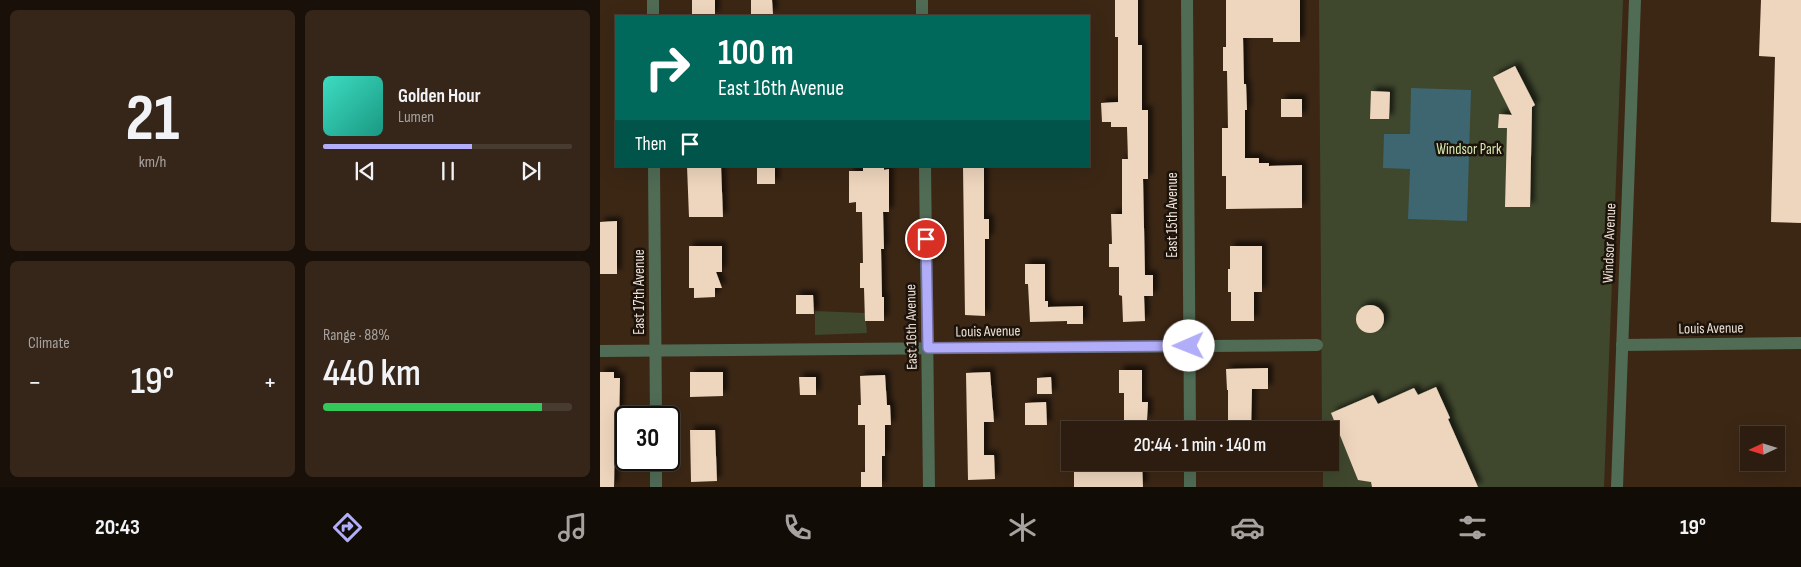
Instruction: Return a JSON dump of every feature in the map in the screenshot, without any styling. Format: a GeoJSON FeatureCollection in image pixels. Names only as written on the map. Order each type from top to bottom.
{"type":"FeatureCollection","features":[{"type":"Feature","properties":{"kind":"street"},"geometry":{"type":"LineString","coordinates":[[653,0],[654,15]]}},
{"type":"Feature","properties":{"kind":"street"},"geometry":{"type":"LineString","coordinates":[[922,0],[922,15]]}},
{"type":"Feature","properties":{"kind":"street","name":"East 15th Avenue"},"geometry":{"type":"LineString","coordinates":[[1187,0],[1190,421]]}},
{"type":"Feature","properties":{"kind":"street","name":"Windsor Avenue"},"geometry":{"type":"LineString","coordinates":[[1617,487],[1635,0]]}},
{"type":"Feature","properties":{"kind":"street","name":"East 17th Avenue"},"geometry":{"type":"LineString","coordinates":[[654,167],[656,406]]}},
{"type":"Feature","properties":{"kind":"street","name":"East 16th Avenue"},"geometry":{"type":"LineString","coordinates":[[925,167],[929,487]]}},
{"type":"Feature","properties":{"kind":"street","name":"Louis Avenue"},"geometry":{"type":"LineString","coordinates":[[1622,345],[1801,343]]}},
{"type":"Feature","properties":{"kind":"street","name":"Louis Avenue"},"geometry":{"type":"LineString","coordinates":[[600,351],[1317,345]]}},
{"type":"Feature","properties":{"kind":"street"},"geometry":{"type":"LineString","coordinates":[[656,471],[656,487]]}},
{"type":"Feature","properties":{"kind":"street"},"geometry":{"type":"LineString","coordinates":[[1190,471],[1190,487]]}},
{"type":"Feature","properties":{"kind":"green space","name":"Windsor Park"},"geometry":{"type":"Polygon","coordinates":[[[1319,0],[1623,0],[1604,487],[1323,487],[1323,471],[1339,471],[1339,421],[1322,421],[1319,0]]]}},
{"type":"Feature","properties":{"kind":"green space"},"geometry":{"type":"Polygon","coordinates":[[[815,311],[865,313],[867,333],[815,335],[815,311]]]}},
{"type":"Feature","properties":{"kind":"water"},"geometry":{"type":"Polygon","coordinates":[[[1411,88],[1471,90],[1467,221],[1408,219],[1410,169],[1383,168],[1384,134],[1410,134],[1411,88]]]}},
{"type":"Feature","properties":{"kind":"building"},"geometry":{"type":"Polygon","coordinates":[[[692,0],[715,0],[715,15],[692,15],[692,0]]]}},
{"type":"Feature","properties":{"kind":"building"},"geometry":{"type":"Polygon","coordinates":[[[751,0],[772,0],[773,14],[751,14],[751,0]]]}},
{"type":"Feature","properties":{"kind":"building"},"geometry":{"type":"Polygon","coordinates":[[[1115,0],[1138,0],[1138,45],[1142,45],[1142,110],[1148,110],[1148,179],[1143,179],[1145,275],[1153,275],[1153,296],[1144,296],[1145,321],[1123,322],[1122,296],[1119,295],[1119,267],[1109,267],[1109,244],[1112,244],[1111,214],[1122,214],[1122,159],[1128,159],[1127,127],[1111,127],[1111,122],[1102,122],[1101,103],[1118,102],[1118,37],[1115,37],[1115,0]]]}},
{"type":"Feature","properties":{"kind":"building"},"geometry":{"type":"Polygon","coordinates":[[[1226,0],[1300,0],[1300,42],[1273,42],[1273,38],[1243,38],[1244,84],[1246,84],[1247,110],[1245,110],[1245,158],[1259,158],[1259,163],[1269,163],[1269,166],[1302,165],[1302,208],[1226,209],[1226,176],[1222,176],[1222,128],[1228,128],[1227,71],[1223,71],[1223,47],[1226,47],[1226,0]]]}},
{"type":"Feature","properties":{"kind":"building"},"geometry":{"type":"Polygon","coordinates":[[[1761,0],[1801,0],[1801,223],[1771,222],[1775,57],[1759,56],[1761,0]]]}},
{"type":"Feature","properties":{"kind":"building"},"geometry":{"type":"Polygon","coordinates":[[[1515,66],[1535,105],[1532,107],[1530,207],[1505,207],[1507,128],[1498,128],[1499,114],[1512,115],[1493,77],[1515,66]]]}},
{"type":"Feature","properties":{"kind":"building"},"geometry":{"type":"Polygon","coordinates":[[[1371,91],[1390,92],[1389,119],[1370,119],[1371,91]]]}},
{"type":"Feature","properties":{"kind":"building"},"geometry":{"type":"Polygon","coordinates":[[[1281,99],[1302,99],[1302,117],[1281,117],[1281,99]]]}},
{"type":"Feature","properties":{"kind":"building"},"geometry":{"type":"Polygon","coordinates":[[[687,167],[721,167],[723,217],[689,217],[687,167]]]}},
{"type":"Feature","properties":{"kind":"building"},"geometry":{"type":"Polygon","coordinates":[[[757,167],[775,167],[775,184],[757,184],[757,167]]]}},
{"type":"Feature","properties":{"kind":"building"},"geometry":{"type":"Polygon","coordinates":[[[863,167],[884,167],[884,170],[889,169],[889,212],[883,212],[884,249],[881,249],[884,321],[865,321],[864,288],[860,288],[860,263],[863,263],[862,212],[856,212],[856,202],[849,203],[849,171],[863,171],[863,167]]]}},
{"type":"Feature","properties":{"kind":"building"},"geometry":{"type":"Polygon","coordinates":[[[963,167],[984,167],[984,219],[989,219],[989,239],[985,239],[985,316],[965,315],[963,167]]]}},
{"type":"Feature","properties":{"kind":"building"},"geometry":{"type":"Polygon","coordinates":[[[617,221],[617,274],[600,274],[600,222],[617,221]]]}},
{"type":"Feature","properties":{"kind":"building"},"geometry":{"type":"Polygon","coordinates":[[[689,246],[722,246],[722,272],[716,272],[722,288],[715,288],[715,297],[694,298],[694,288],[689,288],[689,246]]]}},
{"type":"Feature","properties":{"kind":"building"},"geometry":{"type":"Polygon","coordinates":[[[1230,246],[1262,246],[1262,292],[1254,292],[1254,321],[1231,321],[1231,292],[1228,292],[1230,246]]]}},
{"type":"Feature","properties":{"kind":"building"},"geometry":{"type":"Polygon","coordinates":[[[1025,264],[1045,264],[1045,301],[1048,301],[1048,307],[1083,306],[1083,324],[1067,324],[1067,321],[1030,322],[1028,284],[1025,284],[1025,264]]]}},
{"type":"Feature","properties":{"kind":"building"},"geometry":{"type":"Polygon","coordinates":[[[796,295],[813,295],[814,314],[796,314],[796,295]]]}},
{"type":"Feature","properties":{"kind":"building"},"geometry":{"type":"Polygon","coordinates":[[[1370,305],[1380,309],[1384,319],[1380,329],[1370,333],[1360,329],[1356,319],[1360,309],[1370,305]]]}},
{"type":"Feature","properties":{"kind":"building"},"geometry":{"type":"Polygon","coordinates":[[[1268,368],[1268,389],[1252,389],[1251,421],[1228,421],[1226,369],[1268,368]]]}},
{"type":"Feature","properties":{"kind":"building"},"geometry":{"type":"Polygon","coordinates":[[[1119,370],[1142,370],[1142,402],[1148,402],[1147,420],[1124,420],[1124,393],[1119,393],[1119,370]]]}},
{"type":"Feature","properties":{"kind":"building"},"geometry":{"type":"Polygon","coordinates":[[[600,372],[614,372],[614,378],[620,378],[619,406],[615,406],[614,487],[600,487],[600,372]]]}},
{"type":"Feature","properties":{"kind":"building"},"geometry":{"type":"Polygon","coordinates":[[[690,372],[723,372],[723,396],[690,397],[690,372]]]}},
{"type":"Feature","properties":{"kind":"building"},"geometry":{"type":"Polygon","coordinates":[[[990,372],[994,422],[984,422],[984,455],[994,455],[995,479],[968,480],[966,373],[990,372]]]}},
{"type":"Feature","properties":{"kind":"building"},"geometry":{"type":"Polygon","coordinates":[[[885,375],[887,405],[890,405],[891,425],[885,425],[882,487],[861,487],[861,472],[865,472],[865,425],[858,425],[858,405],[861,405],[860,376],[885,375]]]}},
{"type":"Feature","properties":{"kind":"building"},"geometry":{"type":"Polygon","coordinates":[[[799,377],[816,377],[816,395],[800,395],[799,377]]]}},
{"type":"Feature","properties":{"kind":"building"},"geometry":{"type":"Polygon","coordinates":[[[1051,377],[1052,394],[1037,394],[1037,378],[1051,377]]]}},
{"type":"Feature","properties":{"kind":"building"},"geometry":{"type":"Polygon","coordinates":[[[1436,387],[1478,487],[1372,487],[1371,482],[1358,480],[1339,433],[1339,421],[1334,421],[1331,413],[1373,395],[1378,404],[1414,388],[1418,395],[1436,387]]]}},
{"type":"Feature","properties":{"kind":"building"},"geometry":{"type":"Polygon","coordinates":[[[1046,402],[1047,425],[1025,425],[1025,403],[1046,402]]]}},
{"type":"Feature","properties":{"kind":"building"},"geometry":{"type":"Polygon","coordinates":[[[690,430],[715,430],[717,481],[691,482],[690,430]]]}},
{"type":"Feature","properties":{"kind":"building"},"geometry":{"type":"Polygon","coordinates":[[[1074,471],[1142,471],[1143,487],[1074,487],[1074,471]]]}},
{"type":"Feature","properties":{"kind":"route"},"geometry":{"type":"LineString","coordinates":[[926,239],[928,348],[1189,346]]}}]}
